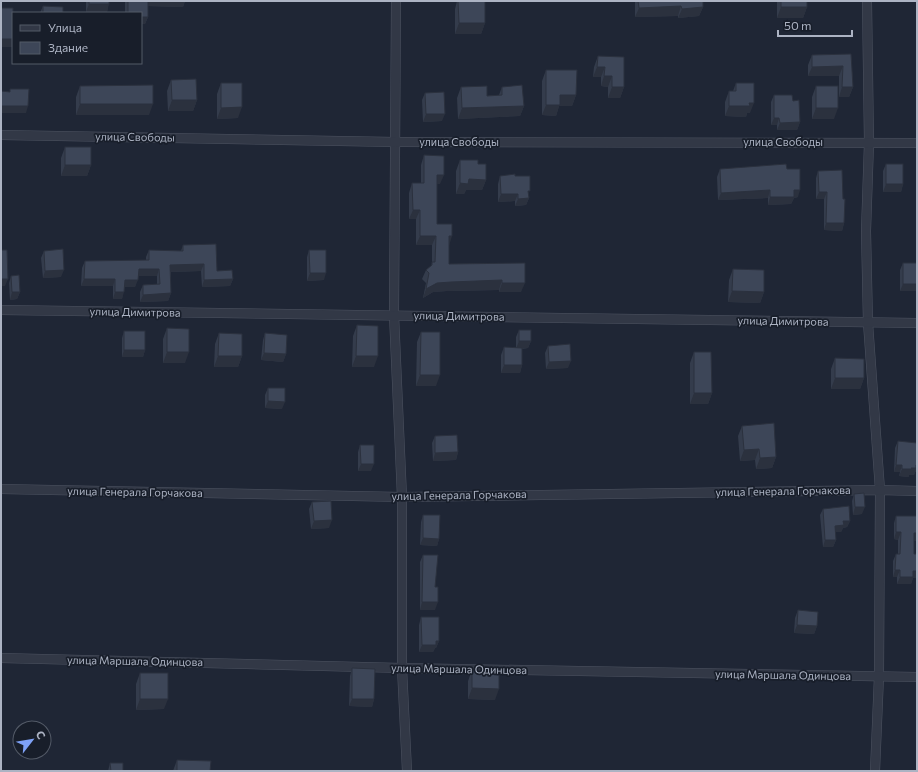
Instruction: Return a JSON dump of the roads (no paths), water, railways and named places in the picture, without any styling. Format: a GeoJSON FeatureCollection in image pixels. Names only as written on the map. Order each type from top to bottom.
{"type":"FeatureCollection","features":[{"type":"Feature","properties":{"kind":"street"},"geometry":{"type":"LineString","coordinates":[[396,1],[394,315],[402,497],[402,668],[407,771]]}},
{"type":"Feature","properties":{"kind":"street"},"geometry":{"type":"LineString","coordinates":[[867,1],[869,142],[866,232],[868,323],[880,490],[879,676],[875,771]]}},
{"type":"Feature","properties":{"kind":"street","name":"улица Свободы"},"geometry":{"type":"LineString","coordinates":[[1,134],[396,142],[917,143]]}},
{"type":"Feature","properties":{"kind":"street","name":"улица Димитрова"},"geometry":{"type":"LineString","coordinates":[[1,310],[917,324]]}},
{"type":"Feature","properties":{"kind":"street","name":"улица Генерала Горчакова"},"geometry":{"type":"LineString","coordinates":[[1,489],[402,497],[880,490],[917,491]]}},
{"type":"Feature","properties":{"kind":"street","name":"улица Маршала Одинцова"},"geometry":{"type":"LineString","coordinates":[[1,658],[402,668],[917,677]]}}]}
